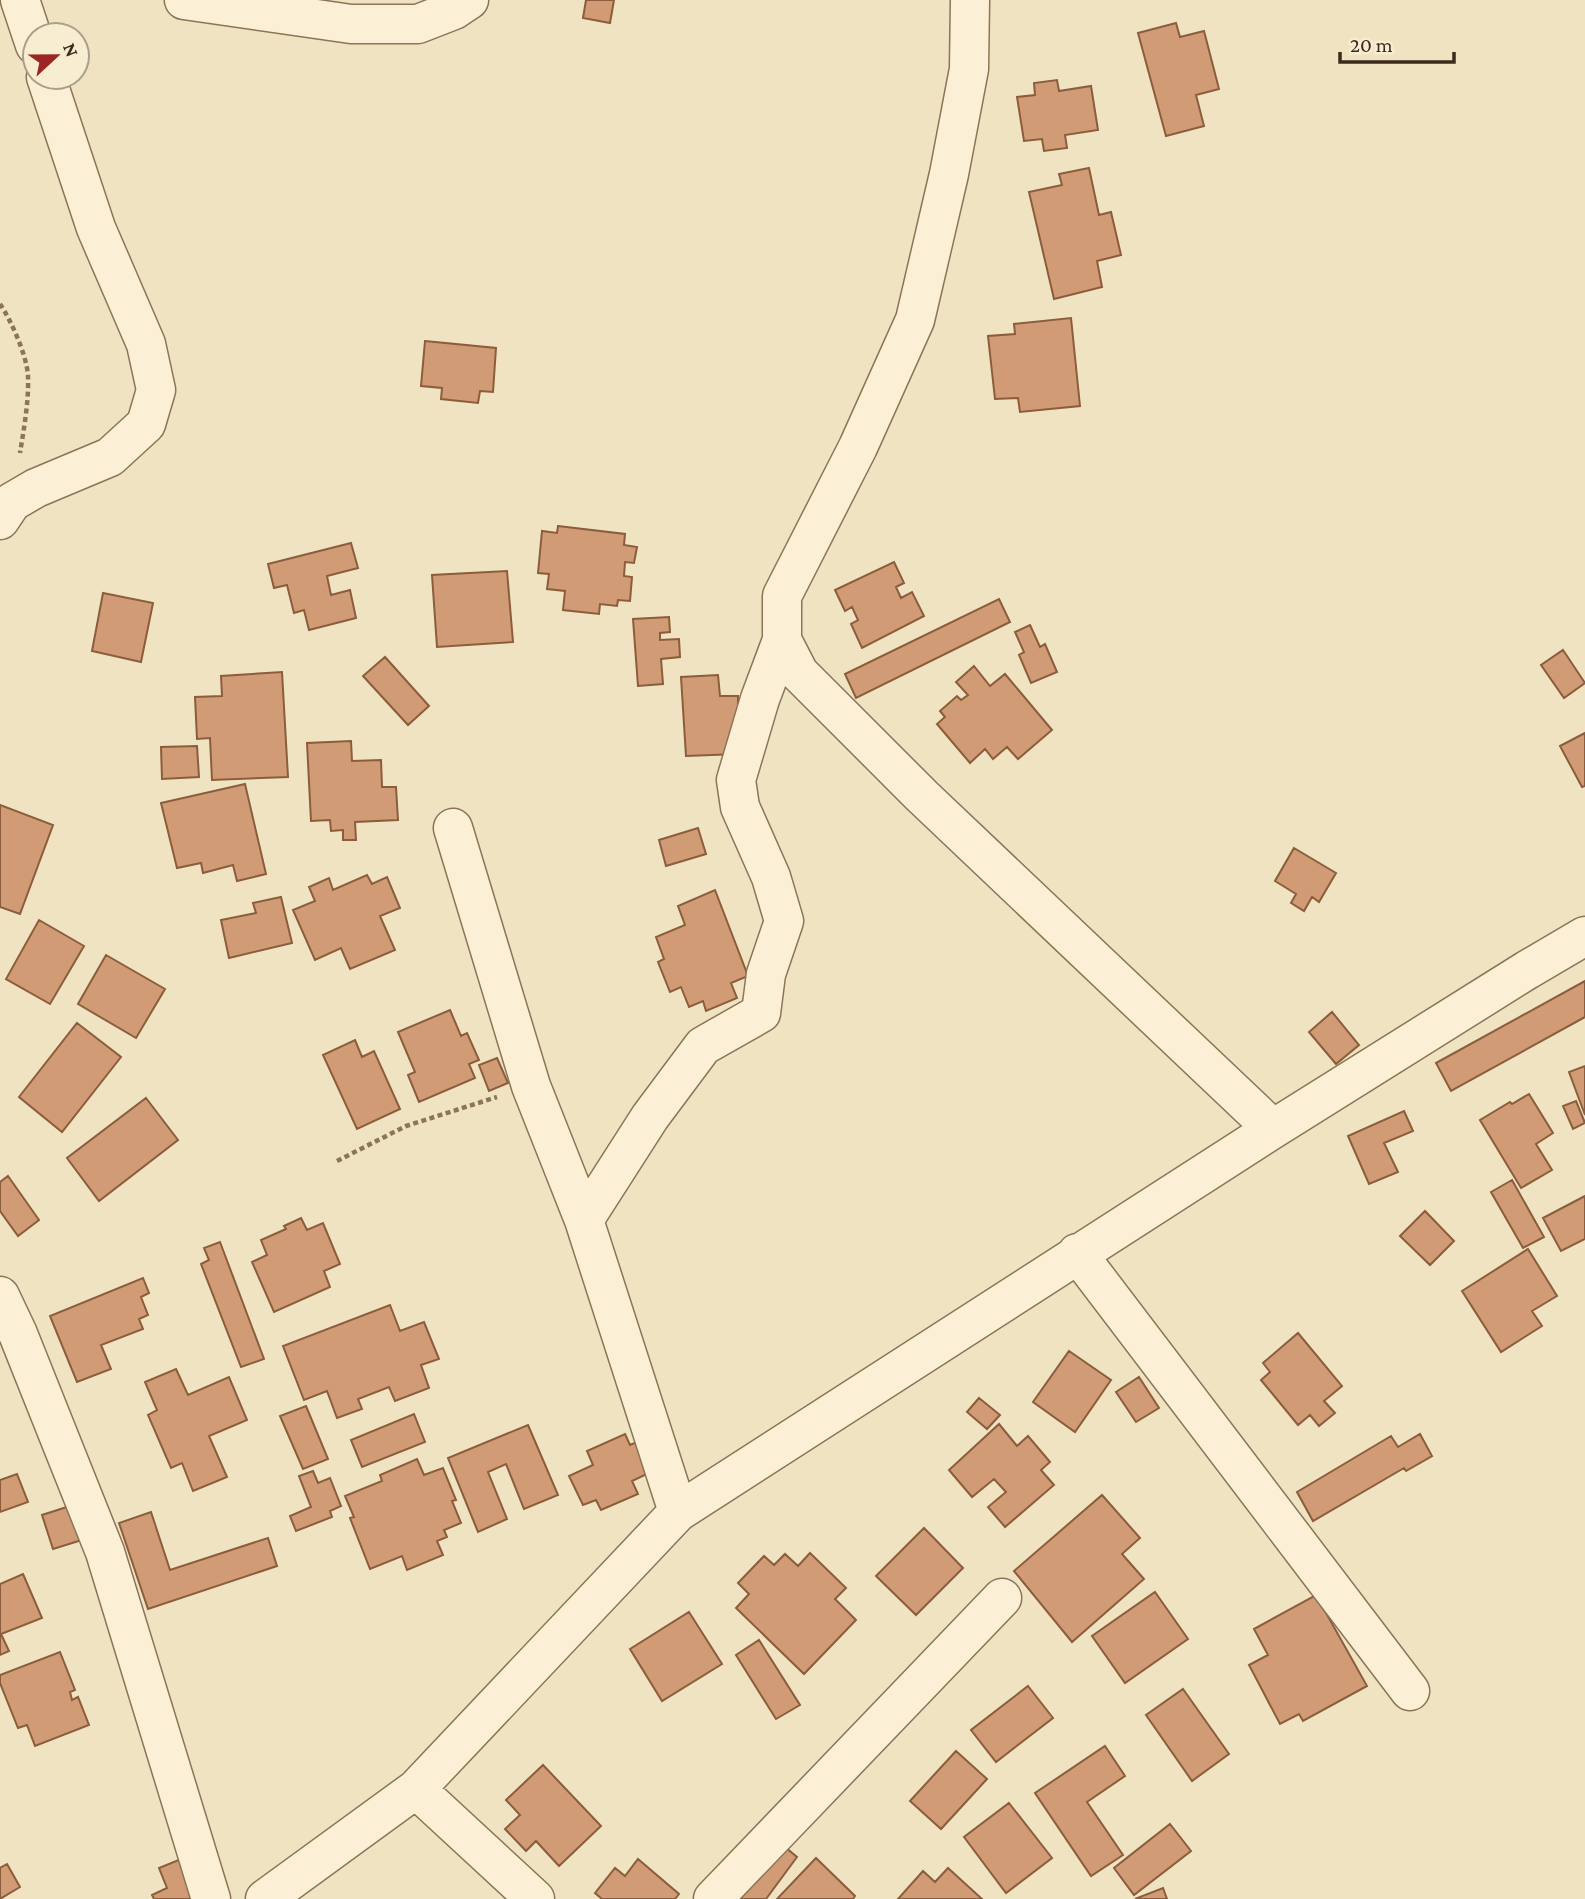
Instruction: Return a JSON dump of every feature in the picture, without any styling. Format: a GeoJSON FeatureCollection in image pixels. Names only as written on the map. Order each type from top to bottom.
{"type":"FeatureCollection","features":[{"type":"Feature","properties":{"kind":"street"},"geometry":{"type":"LineString","coordinates":[[20,0],[27,21]]}},
{"type":"Feature","properties":{"kind":"street"},"geometry":{"type":"LineString","coordinates":[[184,0],[351,24],[418,24],[454,10],[469,0]]}},
{"type":"Feature","properties":{"kind":"street"},"geometry":{"type":"LineString","coordinates":[[583,1220],[650,1117],[703,1046],[761,1013],[766,974],[784,921],[771,877],[740,807],[736,780],[760,699],[782,639],[782,596],[858,447],[915,320],[949,174],[969,69],[970,0]]}},
{"type":"Feature","properties":{"kind":"street"},"geometry":{"type":"LineString","coordinates":[[6,511],[36,488],[110,457],[146,424],[156,390],[146,344],[96,228],[51,91]]}},
{"type":"Feature","properties":{"kind":"street"},"geometry":{"type":"LineString","coordinates":[[782,639],[799,673],[922,796],[1273,1129]]}},
{"type":"Feature","properties":{"kind":"street"},"geometry":{"type":"LineString","coordinates":[[453,828],[531,1086],[583,1220],[678,1512]]}},
{"type":"Feature","properties":{"kind":"street"},"geometry":{"type":"LineString","coordinates":[[265,1899],[416,1789],[678,1512],[1077,1253],[1585,936]]}},
{"type":"Feature","properties":{"kind":"street"},"geometry":{"type":"LineString","coordinates":[[1077,1253],[1410,1691]]}},
{"type":"Feature","properties":{"kind":"street"},"geometry":{"type":"LineString","coordinates":[[0,1296],[18,1334],[104,1552],[211,1899]]}},
{"type":"Feature","properties":{"kind":"street"},"geometry":{"type":"LineString","coordinates":[[713,1899],[1002,1598]]}},
{"type":"Feature","properties":{"kind":"street"},"geometry":{"type":"LineString","coordinates":[[416,1789],[535,1899]]}},
{"type":"Feature","properties":{"kind":"path"},"geometry":{"type":"LineString","coordinates":[[0,304],[11,320],[28,373],[25,421],[6,511]]}},
{"type":"Feature","properties":{"kind":"path"},"geometry":{"type":"LineString","coordinates":[[337,1161],[406,1126],[531,1086]]}},
{"type":"Feature","properties":{"kind":"building"},"geometry":{"type":"Polygon","coordinates":[[[586,0],[614,0],[610,23],[583,18],[586,0]]]}},
{"type":"Feature","properties":{"kind":"building"},"geometry":{"type":"Polygon","coordinates":[[[1176,23],[1180,37],[1204,31],[1219,89],[1196,95],[1204,126],[1166,136],[1138,33],[1176,23]]]}},
{"type":"Feature","properties":{"kind":"building"},"geometry":{"type":"Polygon","coordinates":[[[1057,80],[1059,91],[1091,86],[1098,130],[1065,135],[1067,148],[1044,151],[1042,139],[1024,141],[1017,97],[1035,95],[1034,83],[1057,80]]]}},
{"type":"Feature","properties":{"kind":"building"},"geometry":{"type":"Polygon","coordinates":[[[1089,168],[1099,215],[1111,212],[1121,255],[1097,261],[1102,287],[1054,299],[1029,192],[1062,185],[1059,174],[1089,168]]]}},
{"type":"Feature","properties":{"kind":"building"},"geometry":{"type":"Polygon","coordinates":[[[1071,318],[1080,406],[1020,412],[1018,398],[995,399],[988,336],[1015,334],[1014,324],[1071,318]]]}},
{"type":"Feature","properties":{"kind":"building"},"geometry":{"type":"Polygon","coordinates":[[[425,341],[496,348],[493,392],[480,391],[478,403],[441,399],[442,388],[421,386],[425,341]]]}},
{"type":"Feature","properties":{"kind":"building"},"geometry":{"type":"Polygon","coordinates":[[[558,526],[625,534],[624,545],[637,547],[634,563],[625,562],[624,576],[632,577],[630,601],[618,600],[617,606],[600,604],[599,614],[563,610],[565,591],[547,589],[549,574],[538,573],[542,531],[557,533],[558,526]]]}},
{"type":"Feature","properties":{"kind":"building"},"geometry":{"type":"Polygon","coordinates":[[[351,543],[358,568],[327,576],[331,595],[350,590],[356,618],[309,630],[304,610],[294,613],[287,585],[274,588],[268,564],[351,543]]]}},
{"type":"Feature","properties":{"kind":"building"},"geometry":{"type":"Polygon","coordinates":[[[894,562],[904,583],[896,587],[901,598],[912,592],[924,616],[862,648],[851,624],[858,620],[852,607],[845,611],[835,590],[894,562]]]}},
{"type":"Feature","properties":{"kind":"building"},"geometry":{"type":"Polygon","coordinates":[[[507,571],[513,642],[437,647],[432,575],[507,571]]]}},
{"type":"Feature","properties":{"kind":"building"},"geometry":{"type":"Polygon","coordinates":[[[103,593],[153,603],[141,662],[92,651],[103,593]]]}},
{"type":"Feature","properties":{"kind":"building"},"geometry":{"type":"Polygon","coordinates":[[[999,599],[1010,622],[856,698],[845,674],[999,599]]]}},
{"type":"Feature","properties":{"kind":"building"},"geometry":{"type":"Polygon","coordinates":[[[669,617],[670,632],[660,633],[660,640],[679,639],[680,657],[661,659],[663,684],[638,686],[633,619],[669,617]]]}},
{"type":"Feature","properties":{"kind":"building"},"geometry":{"type":"Polygon","coordinates":[[[1030,625],[1040,647],[1045,644],[1057,672],[1031,683],[1019,655],[1024,652],[1015,632],[1030,625]]]}},
{"type":"Feature","properties":{"kind":"building"},"geometry":{"type":"Polygon","coordinates":[[[1563,650],[1585,683],[1564,698],[1541,665],[1563,650]]]}},
{"type":"Feature","properties":{"kind":"building"},"geometry":{"type":"Polygon","coordinates":[[[385,657],[429,706],[408,725],[363,676],[385,657]]]}},
{"type":"Feature","properties":{"kind":"building"},"geometry":{"type":"Polygon","coordinates":[[[974,666],[990,686],[1005,674],[1052,730],[1018,759],[1007,747],[993,759],[985,749],[970,763],[937,724],[945,717],[940,711],[957,696],[961,700],[968,695],[956,682],[974,666]]]}},
{"type":"Feature","properties":{"kind":"building"},"geometry":{"type":"Polygon","coordinates":[[[282,672],[288,777],[212,780],[210,738],[197,739],[195,697],[222,696],[221,676],[282,672]]]}},
{"type":"Feature","properties":{"kind":"building"},"geometry":{"type":"Polygon","coordinates":[[[718,675],[720,696],[738,696],[738,754],[686,756],[681,677],[718,675]]]}},
{"type":"Feature","properties":{"kind":"building"},"geometry":{"type":"Polygon","coordinates":[[[1585,733],[1585,786],[1582,787],[1560,746],[1585,733]]]}},
{"type":"Feature","properties":{"kind":"building"},"geometry":{"type":"Polygon","coordinates":[[[351,741],[352,761],[381,760],[382,787],[396,787],[398,820],[355,822],[356,840],[343,840],[343,830],[331,831],[330,820],[311,821],[307,743],[351,741]]]}},
{"type":"Feature","properties":{"kind":"building"},"geometry":{"type":"Polygon","coordinates":[[[197,746],[199,777],[162,779],[161,747],[197,746]]]}},
{"type":"Feature","properties":{"kind":"building"},"geometry":{"type":"Polygon","coordinates":[[[245,784],[266,874],[237,881],[233,865],[203,873],[201,863],[177,868],[161,803],[245,784]]]}},
{"type":"Feature","properties":{"kind":"building"},"geometry":{"type":"Polygon","coordinates":[[[0,805],[53,825],[20,914],[0,907],[0,805]]]}},
{"type":"Feature","properties":{"kind":"building"},"geometry":{"type":"Polygon","coordinates":[[[698,828],[706,854],[666,866],[659,840],[698,828]]]}},
{"type":"Feature","properties":{"kind":"building"},"geometry":{"type":"Polygon","coordinates":[[[1294,848],[1336,873],[1319,902],[1312,897],[1304,911],[1291,903],[1296,894],[1275,881],[1294,848]]]}},
{"type":"Feature","properties":{"kind":"building"},"geometry":{"type":"Polygon","coordinates":[[[367,875],[372,884],[387,877],[400,908],[380,916],[395,950],[350,969],[341,948],[315,960],[293,910],[315,901],[309,887],[329,878],[333,890],[367,875]]]}},
{"type":"Feature","properties":{"kind":"building"},"geometry":{"type":"Polygon","coordinates":[[[715,890],[748,976],[731,983],[737,998],[706,1011],[703,1001],[689,1007],[681,987],[670,992],[658,962],[664,959],[656,937],[685,925],[678,906],[715,890]]]}},
{"type":"Feature","properties":{"kind":"building"},"geometry":{"type":"Polygon","coordinates":[[[281,897],[292,943],[229,958],[221,920],[256,913],[253,903],[281,897]]]}},
{"type":"Feature","properties":{"kind":"building"},"geometry":{"type":"Polygon","coordinates":[[[39,920],[84,946],[50,1004],[6,979],[39,920]]]}},
{"type":"Feature","properties":{"kind":"building"},"geometry":{"type":"Polygon","coordinates":[[[106,955],[165,989],[136,1038],[78,1004],[106,955]]]}},
{"type":"Feature","properties":{"kind":"building"},"geometry":{"type":"Polygon","coordinates":[[[1585,981],[1585,1017],[1451,1091],[1436,1063],[1585,981]]]}},
{"type":"Feature","properties":{"kind":"building"},"geometry":{"type":"Polygon","coordinates":[[[450,1010],[461,1036],[467,1033],[479,1060],[469,1064],[475,1078],[419,1102],[408,1075],[415,1072],[398,1032],[450,1010]]]}},
{"type":"Feature","properties":{"kind":"building"},"geometry":{"type":"Polygon","coordinates":[[[1332,1012],[1359,1045],[1336,1064],[1309,1032],[1332,1012]]]}},
{"type":"Feature","properties":{"kind":"building"},"geometry":{"type":"Polygon","coordinates":[[[77,1023],[121,1057],[62,1132],[19,1097],[77,1023]]]}},
{"type":"Feature","properties":{"kind":"building"},"geometry":{"type":"Polygon","coordinates":[[[355,1040],[362,1057],[374,1051],[400,1109],[357,1129],[323,1055],[355,1040]]]}},
{"type":"Feature","properties":{"kind":"building"},"geometry":{"type":"Polygon","coordinates":[[[497,1058],[508,1083],[489,1091],[479,1065],[497,1058]]]}},
{"type":"Feature","properties":{"kind":"building"},"geometry":{"type":"Polygon","coordinates":[[[1585,1066],[1585,1115],[1569,1072],[1585,1066]]]}},
{"type":"Feature","properties":{"kind":"building"},"geometry":{"type":"Polygon","coordinates":[[[1529,1094],[1553,1133],[1536,1144],[1552,1170],[1521,1188],[1480,1120],[1529,1094]]]}},
{"type":"Feature","properties":{"kind":"building"},"geometry":{"type":"Polygon","coordinates":[[[146,1098],[178,1140],[99,1201],[67,1158],[146,1098]]]}},
{"type":"Feature","properties":{"kind":"building"},"geometry":{"type":"Polygon","coordinates":[[[1576,1101],[1585,1123],[1573,1129],[1563,1106],[1576,1101]]]}},
{"type":"Feature","properties":{"kind":"building"},"geometry":{"type":"Polygon","coordinates":[[[1404,1111],[1413,1131],[1384,1143],[1398,1172],[1369,1184],[1348,1136],[1404,1111]]]}},
{"type":"Feature","properties":{"kind":"building"},"geometry":{"type":"Polygon","coordinates":[[[8,1176],[39,1220],[18,1236],[0,1211],[0,1182],[8,1176]]]}},
{"type":"Feature","properties":{"kind":"building"},"geometry":{"type":"Polygon","coordinates":[[[1512,1180],[1544,1237],[1523,1248],[1491,1192],[1512,1180]]]}},
{"type":"Feature","properties":{"kind":"building"},"geometry":{"type":"Polygon","coordinates":[[[1585,1196],[1585,1239],[1561,1251],[1543,1218],[1585,1196]]]}},
{"type":"Feature","properties":{"kind":"building"},"geometry":{"type":"Polygon","coordinates":[[[1425,1211],[1454,1241],[1430,1265],[1400,1236],[1425,1211]]]}},
{"type":"Feature","properties":{"kind":"building"},"geometry":{"type":"Polygon","coordinates":[[[301,1218],[307,1230],[323,1223],[340,1264],[324,1271],[330,1287],[274,1312],[252,1262],[267,1255],[261,1240],[286,1229],[284,1226],[301,1218]]]}},
{"type":"Feature","properties":{"kind":"building"},"geometry":{"type":"Polygon","coordinates":[[[220,1242],[264,1359],[241,1367],[201,1264],[209,1260],[204,1248],[220,1242]]]}},
{"type":"Feature","properties":{"kind":"building"},"geometry":{"type":"Polygon","coordinates":[[[1528,1249],[1557,1296],[1532,1311],[1542,1326],[1501,1352],[1462,1291],[1528,1249]]]}},
{"type":"Feature","properties":{"kind":"building"},"geometry":{"type":"Polygon","coordinates":[[[143,1278],[149,1293],[141,1297],[148,1315],[139,1319],[143,1329],[101,1345],[111,1369],[77,1382],[50,1316],[143,1278]]]}},
{"type":"Feature","properties":{"kind":"building"},"geometry":{"type":"Polygon","coordinates":[[[390,1305],[400,1331],[424,1322],[439,1359],[421,1365],[429,1388],[395,1401],[389,1387],[358,1399],[362,1409],[337,1418],[327,1391],[304,1400],[283,1346],[390,1305]]]}},
{"type":"Feature","properties":{"kind":"building"},"geometry":{"type":"Polygon","coordinates":[[[1298,1333],[1342,1386],[1324,1401],[1335,1413],[1319,1426],[1310,1415],[1298,1425],[1261,1380],[1270,1372],[1263,1363],[1298,1333]]]}},
{"type":"Feature","properties":{"kind":"building"},"geometry":{"type":"Polygon","coordinates":[[[1069,1351],[1111,1380],[1075,1432],[1033,1402],[1069,1351]]]}},
{"type":"Feature","properties":{"kind":"building"},"geometry":{"type":"Polygon","coordinates":[[[176,1369],[188,1395],[229,1377],[247,1420],[209,1436],[227,1477],[193,1491],[182,1463],[171,1468],[148,1415],[157,1410],[145,1382],[176,1369]]]}},
{"type":"Feature","properties":{"kind":"building"},"geometry":{"type":"Polygon","coordinates":[[[1139,1377],[1159,1408],[1136,1422],[1116,1392],[1139,1377]]]}},
{"type":"Feature","properties":{"kind":"building"},"geometry":{"type":"Polygon","coordinates":[[[979,1398],[1000,1415],[987,1429],[967,1412],[979,1398]]]}},
{"type":"Feature","properties":{"kind":"building"},"geometry":{"type":"Polygon","coordinates":[[[306,1406],[328,1459],[303,1469],[280,1416],[306,1406]]]}},
{"type":"Feature","properties":{"kind":"building"},"geometry":{"type":"Polygon","coordinates":[[[414,1414],[425,1442],[362,1467],[351,1440],[414,1414]]]}},
{"type":"Feature","properties":{"kind":"building"},"geometry":{"type":"Polygon","coordinates":[[[999,1424],[1017,1446],[1028,1436],[1050,1462],[1041,1470],[1054,1485],[1005,1527],[988,1507],[1006,1492],[994,1479],[972,1497],[949,1470],[999,1424]]]}},
{"type":"Feature","properties":{"kind":"building"},"geometry":{"type":"Polygon","coordinates":[[[528,1425],[558,1495],[524,1509],[506,1464],[488,1472],[507,1519],[478,1532],[448,1458],[528,1425]]]}},
{"type":"Feature","properties":{"kind":"building"},"geometry":{"type":"Polygon","coordinates":[[[625,1434],[630,1445],[637,1442],[651,1472],[632,1481],[638,1494],[601,1510],[596,1500],[583,1505],[569,1476],[593,1465],[587,1451],[625,1434]]]}},
{"type":"Feature","properties":{"kind":"building"},"geometry":{"type":"Polygon","coordinates":[[[1420,1434],[1432,1456],[1406,1471],[1404,1468],[1313,1521],[1297,1492],[1391,1436],[1398,1447],[1420,1434]]]}},
{"type":"Feature","properties":{"kind":"building"},"geometry":{"type":"Polygon","coordinates":[[[417,1459],[424,1475],[443,1468],[456,1500],[452,1501],[461,1523],[444,1530],[447,1537],[437,1541],[443,1555],[407,1570],[402,1556],[370,1569],[350,1518],[354,1517],[345,1496],[382,1481],[380,1475],[417,1459]]]}},
{"type":"Feature","properties":{"kind":"building"},"geometry":{"type":"Polygon","coordinates":[[[313,1471],[318,1483],[330,1478],[341,1506],[330,1511],[332,1517],[296,1531],[290,1516],[311,1507],[299,1476],[313,1471]]]}},
{"type":"Feature","properties":{"kind":"building"},"geometry":{"type":"Polygon","coordinates":[[[17,1474],[28,1502],[0,1512],[0,1480],[17,1474]]]}},
{"type":"Feature","properties":{"kind":"building"},"geometry":{"type":"Polygon","coordinates":[[[1102,1495],[1140,1538],[1122,1554],[1144,1579],[1072,1642],[1014,1571],[1102,1495]]]}},
{"type":"Feature","properties":{"kind":"building"},"geometry":{"type":"Polygon","coordinates":[[[73,1505],[85,1539],[53,1549],[42,1515],[73,1505]]]}},
{"type":"Feature","properties":{"kind":"building"},"geometry":{"type":"Polygon","coordinates":[[[151,1512],[170,1570],[268,1538],[277,1566],[148,1609],[119,1523],[151,1512]]]}},
{"type":"Feature","properties":{"kind":"building"},"geometry":{"type":"Polygon","coordinates":[[[924,1528],[963,1568],[916,1615],[876,1576],[924,1528]]]}},
{"type":"Feature","properties":{"kind":"building"},"geometry":{"type":"Polygon","coordinates":[[[810,1553],[846,1588],[835,1599],[856,1620],[804,1674],[736,1608],[749,1594],[738,1583],[764,1556],[774,1565],[785,1554],[798,1566],[810,1553]]]}},
{"type":"Feature","properties":{"kind":"building"},"geometry":{"type":"Polygon","coordinates":[[[23,1574],[42,1618],[1,1634],[9,1651],[0,1655],[0,1584],[23,1574]]]}},
{"type":"Feature","properties":{"kind":"building"},"geometry":{"type":"Polygon","coordinates":[[[1155,1592],[1188,1639],[1125,1683],[1092,1636],[1155,1592]]]}},
{"type":"Feature","properties":{"kind":"building"},"geometry":{"type":"Polygon","coordinates":[[[1316,1595],[1367,1686],[1303,1721],[1299,1714],[1280,1724],[1249,1665],[1268,1655],[1254,1629],[1316,1595]]]}},
{"type":"Feature","properties":{"kind":"building"},"geometry":{"type":"Polygon","coordinates":[[[689,1612],[722,1664],[662,1701],[630,1649],[689,1612]]]}},
{"type":"Feature","properties":{"kind":"building"},"geometry":{"type":"Polygon","coordinates":[[[759,1640],[800,1705],[776,1719],[736,1655],[759,1640]]]}},
{"type":"Feature","properties":{"kind":"building"},"geometry":{"type":"Polygon","coordinates":[[[60,1652],[75,1690],[70,1692],[72,1700],[78,1697],[89,1725],[35,1746],[27,1725],[18,1728],[0,1683],[0,1675],[60,1652]]]}},
{"type":"Feature","properties":{"kind":"building"},"geometry":{"type":"Polygon","coordinates":[[[1028,1686],[1053,1718],[996,1762],[971,1730],[1028,1686]]]}},
{"type":"Feature","properties":{"kind":"building"},"geometry":{"type":"Polygon","coordinates":[[[1183,1689],[1229,1754],[1192,1781],[1146,1715],[1183,1689]]]}},
{"type":"Feature","properties":{"kind":"building"},"geometry":{"type":"Polygon","coordinates":[[[1105,1746],[1125,1776],[1087,1802],[1123,1855],[1091,1876],[1035,1793],[1105,1746]]]}},
{"type":"Feature","properties":{"kind":"building"},"geometry":{"type":"Polygon","coordinates":[[[956,1751],[987,1779],[941,1829],[910,1801],[956,1751]]]}},
{"type":"Feature","properties":{"kind":"building"},"geometry":{"type":"Polygon","coordinates":[[[543,1765],[601,1826],[559,1866],[536,1841],[526,1851],[505,1829],[520,1815],[506,1800],[543,1765]]]}},
{"type":"Feature","properties":{"kind":"building"},"geometry":{"type":"Polygon","coordinates":[[[1009,1803],[1052,1858],[1006,1893],[964,1837],[1009,1803]]]}},
{"type":"Feature","properties":{"kind":"building"},"geometry":{"type":"Polygon","coordinates":[[[1170,1824],[1191,1851],[1134,1895],[1114,1868],[1170,1824]]]}},
{"type":"Feature","properties":{"kind":"building"},"geometry":{"type":"Polygon","coordinates":[[[779,1842],[797,1857],[766,1899],[739,1899],[779,1842]]]}},
{"type":"Feature","properties":{"kind":"building"},"geometry":{"type":"Polygon","coordinates":[[[816,1858],[855,1896],[853,1899],[777,1899],[816,1858]]]}},
{"type":"Feature","properties":{"kind":"building"},"geometry":{"type":"Polygon","coordinates":[[[181,1859],[199,1899],[154,1899],[152,1895],[167,1888],[159,1868],[181,1859]]]}},
{"type":"Feature","properties":{"kind":"building"},"geometry":{"type":"Polygon","coordinates":[[[638,1859],[679,1894],[675,1899],[602,1899],[595,1893],[615,1868],[625,1876],[638,1859]]]}},
{"type":"Feature","properties":{"kind":"building"},"geometry":{"type":"Polygon","coordinates":[[[7,1864],[20,1887],[0,1899],[0,1868],[7,1864]]]}},
{"type":"Feature","properties":{"kind":"building"},"geometry":{"type":"Polygon","coordinates":[[[948,1868],[982,1899],[898,1899],[923,1871],[935,1882],[948,1868]]]}},
{"type":"Feature","properties":{"kind":"building"},"geometry":{"type":"Polygon","coordinates":[[[1163,1888],[1167,1899],[1135,1899],[1163,1888]]]}}]}
